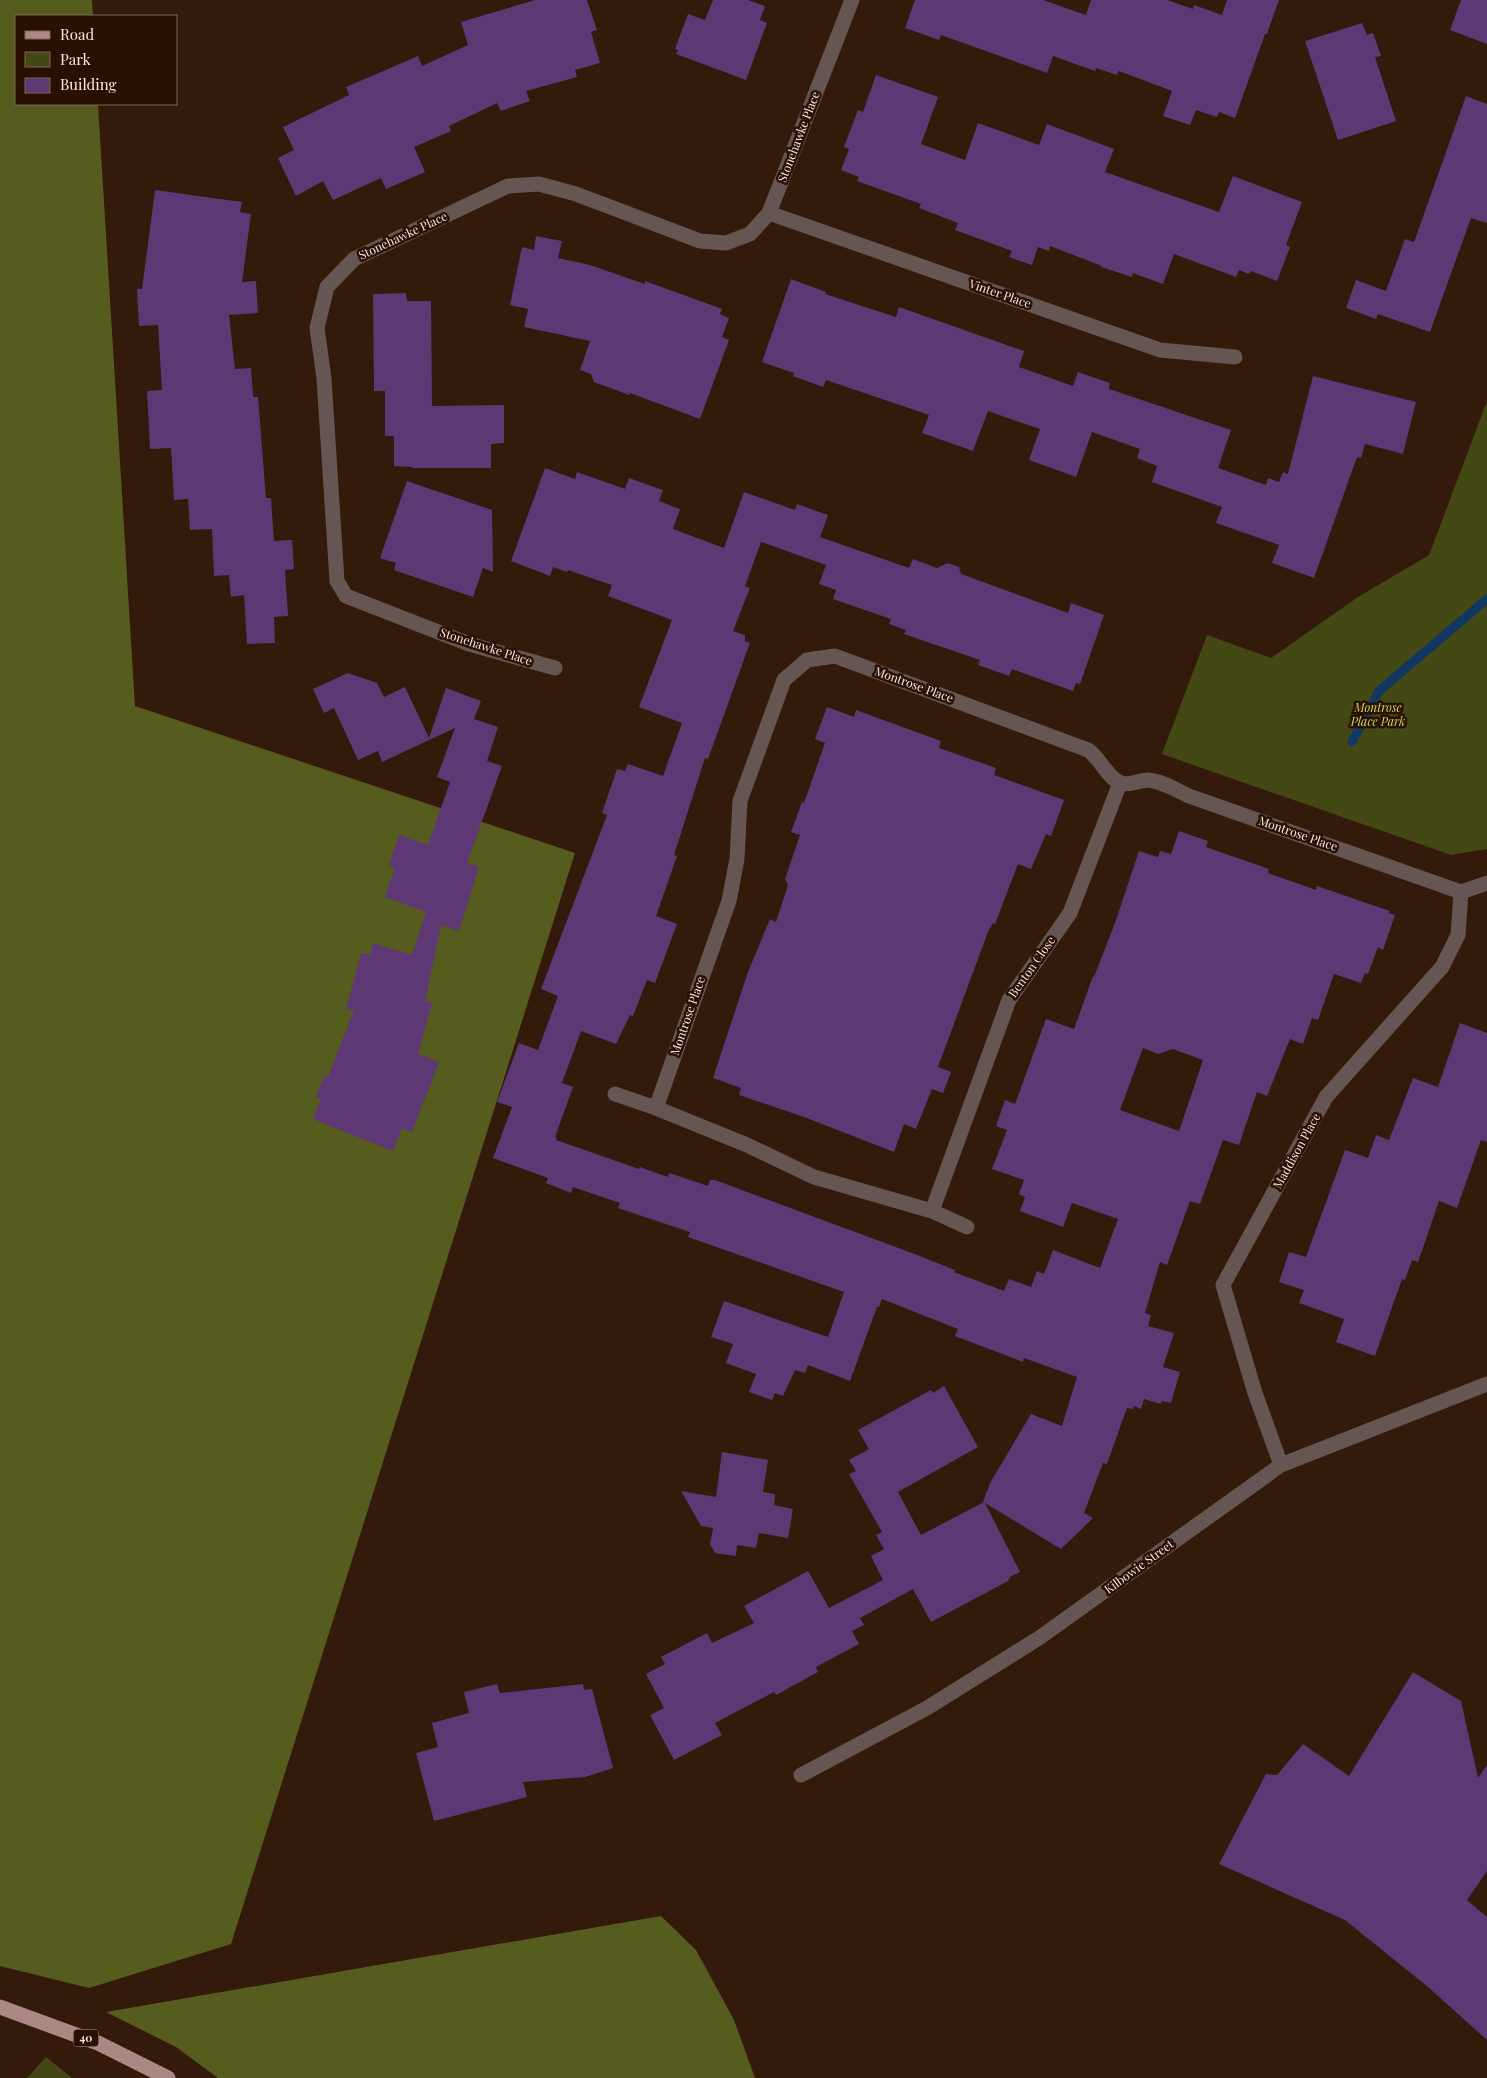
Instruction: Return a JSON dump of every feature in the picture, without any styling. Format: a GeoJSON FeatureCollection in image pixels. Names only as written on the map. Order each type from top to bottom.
{"type":"FeatureCollection","features":[{"type":"Feature","properties":{"kind":"main road","name":"40"},"geometry":{"type":"LineString","coordinates":[[0,2007],[98,2042],[168,2078]]}},
{"type":"Feature","properties":{"kind":"street","name":"Stonehawke Place"},"geometry":{"type":"LineString","coordinates":[[555,668],[469,644],[346,596],[337,581],[324,378],[317,328],[327,287],[354,259],[508,186],[539,184],[576,194],[700,241],[726,243],[750,234],[769,213],[852,0]]}},
{"type":"Feature","properties":{"kind":"street","name":"Vinter Place"},"geometry":{"type":"LineString","coordinates":[[769,213],[1160,350],[1235,357]]}},
{"type":"Feature","properties":{"kind":"street","name":"Montrose Place"},"geometry":{"type":"LineString","coordinates":[[656,1108],[729,902],[737,859],[740,801],[784,680],[807,660],[835,656],[1088,750],[1097,756],[1113,778],[1120,783],[1134,783],[1147,780],[1157,782],[1189,796],[1461,892]]}},
{"type":"Feature","properties":{"kind":"street","name":"Benton Close"},"geometry":{"type":"LineString","coordinates":[[932,1211],[1009,1000],[1070,913],[1120,783]]}},
{"type":"Feature","properties":{"kind":"street"},"geometry":{"type":"LineString","coordinates":[[1461,892],[1487,884]]}},
{"type":"Feature","properties":{"kind":"street","name":"Maddison Place"},"geometry":{"type":"LineString","coordinates":[[1282,1465],[1255,1392],[1223,1285],[1326,1097],[1442,967],[1458,935],[1461,892]]}},
{"type":"Feature","properties":{"kind":"street"},"geometry":{"type":"LineString","coordinates":[[615,1094],[656,1108],[747,1145],[814,1177],[932,1211],[967,1226]]}},
{"type":"Feature","properties":{"kind":"street"},"geometry":{"type":"LineString","coordinates":[[1466,1391],[1487,1376]]}},
{"type":"Feature","properties":{"kind":"street","name":"Kilbowie Street"},"geometry":{"type":"LineString","coordinates":[[801,1775],[927,1708],[1039,1638],[1282,1465],[1487,1384]]}},
{"type":"Feature","properties":{"kind":"green space"},"geometry":{"type":"Polygon","coordinates":[[[0,0],[92,0],[93,15],[15,15],[15,105],[98,105],[135,706],[575,853],[231,1944],[89,1988],[0,1966],[0,0]]]}},
{"type":"Feature","properties":{"kind":"green space","name":"Montrose Place Park"},"geometry":{"type":"Polygon","coordinates":[[[1487,401],[1487,849],[1451,855],[1162,754],[1207,635],[1271,658],[1358,597],[1429,555],[1487,401]]]}},
{"type":"Feature","properties":{"kind":"green space"},"geometry":{"type":"Polygon","coordinates":[[[661,1916],[696,1950],[734,2020],[755,2078],[218,2078],[176,2047],[106,2012],[661,1916]]]}},
{"type":"Feature","properties":{"kind":"green space"},"geometry":{"type":"Polygon","coordinates":[[[46,2057],[72,2078],[27,2078],[46,2057]]]}},
{"type":"Feature","properties":{"kind":"building"},"geometry":{"type":"Polygon","coordinates":[[[535,0],[587,0],[597,30],[591,32],[600,63],[575,70],[577,77],[526,91],[530,101],[501,111],[497,103],[449,126],[451,131],[414,147],[425,172],[386,189],[381,178],[333,200],[323,181],[296,196],[278,158],[294,150],[283,127],[349,95],[346,87],[418,56],[422,66],[468,45],[461,22],[535,0]]]}},
{"type":"Feature","properties":{"kind":"building"},"geometry":{"type":"Polygon","coordinates":[[[713,0],[748,0],[765,6],[760,20],[767,23],[746,80],[676,54],[678,50],[675,49],[688,14],[705,20],[713,0]]]}},
{"type":"Feature","properties":{"kind":"building"},"geometry":{"type":"Polygon","coordinates":[[[915,0],[1043,0],[1086,15],[1091,0],[1167,0],[1193,9],[1194,5],[1222,15],[1227,0],[1279,0],[1235,118],[1219,112],[1217,117],[1196,110],[1190,125],[1163,116],[1172,91],[1119,71],[1117,75],[1096,68],[1095,71],[1053,56],[1047,73],[941,35],[939,40],[905,28],[915,0]]]}},
{"type":"Feature","properties":{"kind":"building"},"geometry":{"type":"Polygon","coordinates":[[[1461,0],[1487,0],[1487,44],[1450,30],[1461,0]]]}},
{"type":"Feature","properties":{"kind":"building"},"geometry":{"type":"Polygon","coordinates":[[[1362,23],[1367,35],[1373,33],[1381,56],[1375,57],[1396,121],[1338,140],[1305,41],[1362,23]]]}},
{"type":"Feature","properties":{"kind":"building"},"geometry":{"type":"Polygon","coordinates":[[[876,75],[938,97],[921,144],[965,160],[978,123],[1039,145],[1047,124],[1114,149],[1105,172],[1219,212],[1233,176],[1302,202],[1286,245],[1290,247],[1277,281],[1251,271],[1249,274],[1239,270],[1236,277],[1174,254],[1163,284],[1133,273],[1132,277],[1101,267],[1050,246],[1049,251],[1038,247],[1032,265],[1009,257],[1012,251],[955,230],[958,223],[919,208],[921,204],[857,181],[859,177],[841,170],[849,149],[844,147],[858,110],[863,112],[876,75]]]}},
{"type":"Feature","properties":{"kind":"building"},"geometry":{"type":"Polygon","coordinates":[[[1466,96],[1487,104],[1487,223],[1471,218],[1430,332],[1378,314],[1376,319],[1346,308],[1356,280],[1386,291],[1405,239],[1414,242],[1466,96]]]}},
{"type":"Feature","properties":{"kind":"building"},"geometry":{"type":"Polygon","coordinates":[[[155,190],[242,202],[240,212],[251,214],[242,282],[256,281],[258,313],[229,315],[235,369],[251,368],[253,397],[258,397],[266,498],[271,498],[274,541],[292,540],[294,569],[285,570],[288,616],[274,617],[275,643],[247,644],[244,595],[231,597],[229,575],[214,576],[212,529],[190,530],[188,499],[174,500],[171,448],[150,449],[147,391],[162,390],[158,325],[139,326],[137,289],[142,289],[155,190]]]}},
{"type":"Feature","properties":{"kind":"building"},"geometry":{"type":"Polygon","coordinates":[[[536,236],[562,241],[558,258],[590,265],[645,284],[645,281],[722,309],[720,314],[729,318],[722,337],[729,340],[700,419],[594,382],[591,374],[580,370],[590,341],[524,327],[528,309],[510,305],[522,247],[534,250],[536,236]]]}},
{"type":"Feature","properties":{"kind":"building"},"geometry":{"type":"Polygon","coordinates":[[[791,279],[826,292],[825,294],[896,317],[899,307],[1024,351],[1019,367],[1073,386],[1078,372],[1110,383],[1109,389],[1231,430],[1218,468],[1266,485],[1268,478],[1279,482],[1283,472],[1288,474],[1313,376],[1416,402],[1403,454],[1365,444],[1361,458],[1357,457],[1314,578],[1272,563],[1279,545],[1216,523],[1222,507],[1152,482],[1157,466],[1137,458],[1140,449],[1092,432],[1076,477],[1029,460],[1040,429],[988,411],[973,451],[922,433],[929,415],[826,380],[823,387],[793,376],[794,373],[762,362],[791,279]]]}},
{"type":"Feature","properties":{"kind":"building"},"geometry":{"type":"Polygon","coordinates":[[[406,293],[407,301],[431,301],[432,406],[504,405],[504,443],[491,444],[491,468],[412,468],[394,466],[394,436],[385,436],[385,391],[374,391],[373,294],[406,293]]]}},
{"type":"Feature","properties":{"kind":"building"},"geometry":{"type":"Polygon","coordinates":[[[545,468],[575,479],[577,472],[625,489],[629,478],[663,490],[659,501],[680,509],[673,529],[724,548],[744,492],[795,510],[797,504],[828,515],[820,537],[909,568],[913,559],[937,568],[948,563],[959,567],[961,574],[1068,613],[1071,603],[1104,615],[1080,684],[1076,683],[1073,691],[1012,669],[1009,676],[978,665],[980,660],[904,634],[906,630],[889,624],[891,619],[833,599],[836,590],[819,584],[826,565],[761,542],[745,586],[750,588],[733,631],[745,635],[745,641],[750,643],[708,759],[705,758],[674,855],[677,856],[656,916],[677,924],[655,983],[647,980],[633,1016],[630,1015],[616,1044],[581,1031],[562,1083],[573,1087],[555,1137],[557,1138],[556,1140],[639,1169],[640,1167],[668,1177],[669,1173],[708,1186],[710,1180],[715,1180],[912,1253],[955,1270],[954,1272],[1004,1291],[1009,1279],[1031,1287],[1037,1271],[1044,1274],[1053,1250],[1100,1268],[1118,1219],[1072,1203],[1063,1227],[1020,1211],[1025,1197],[1019,1194],[1024,1180],[992,1169],[1007,1130],[996,1126],[1005,1100],[1015,1104],[1046,1019],[1074,1029],[1115,923],[1139,851],[1158,857],[1160,851],[1171,854],[1179,831],[1208,841],[1206,847],[1269,869],[1268,873],[1316,890],[1317,886],[1390,911],[1389,913],[1395,915],[1383,950],[1378,947],[1368,974],[1365,973],[1361,983],[1334,974],[1318,1020],[1312,1018],[1303,1044],[1290,1039],[1267,1096],[1257,1092],[1239,1145],[1223,1140],[1200,1204],[1190,1201],[1167,1265],[1160,1262],[1145,1313],[1151,1315],[1148,1326],[1174,1333],[1163,1367],[1180,1372],[1171,1403],[1162,1401],[1161,1404],[1144,1399],[1141,1409],[1134,1406],[1133,1409],[1127,1408],[1107,1464],[1103,1463],[1084,1513],[1093,1518],[1061,1549],[985,1503],[1020,1572],[1010,1577],[1008,1581],[931,1622],[913,1589],[860,1618],[864,1625],[852,1631],[859,1644],[816,1667],[818,1672],[776,1695],[774,1692],[715,1723],[722,1735],[674,1760],[650,1715],[664,1708],[646,1674],[665,1664],[661,1657],[707,1633],[712,1643],[754,1623],[744,1606],[808,1571],[829,1608],[883,1580],[871,1556],[884,1549],[876,1535],[882,1532],[849,1474],[856,1471],[849,1460],[869,1449],[858,1430],[931,1390],[933,1393],[944,1386],[978,1447],[898,1492],[921,1535],[984,1502],[990,1483],[1031,1414],[1062,1426],[1077,1377],[1024,1358],[1023,1362],[955,1336],[958,1329],[882,1299],[879,1307],[877,1307],[850,1381],[808,1365],[805,1373],[795,1370],[783,1396],[775,1393],[772,1400],[749,1392],[756,1374],[726,1363],[733,1344],[711,1337],[724,1301],[828,1337],[844,1292],[688,1237],[690,1232],[618,1208],[620,1203],[573,1187],[571,1193],[546,1183],[548,1178],[493,1158],[512,1107],[497,1102],[519,1043],[538,1050],[558,996],[541,989],[607,815],[602,813],[617,769],[625,771],[628,764],[663,776],[682,723],[639,707],[672,620],[608,596],[612,585],[568,570],[567,572],[553,567],[550,576],[511,561],[545,468]],[[1143,1048],[1120,1110],[1179,1131],[1203,1060],[1173,1049],[1158,1054],[1143,1048]]]}},
{"type":"Feature","properties":{"kind":"building"},"geometry":{"type":"Polygon","coordinates":[[[407,481],[492,510],[493,572],[483,568],[473,597],[394,570],[396,563],[380,558],[407,481]]]}},
{"type":"Feature","properties":{"kind":"building"},"geometry":{"type":"Polygon","coordinates":[[[348,673],[377,683],[384,697],[405,687],[429,738],[446,688],[481,701],[474,719],[498,727],[487,761],[502,766],[467,863],[479,867],[459,931],[441,925],[425,1001],[432,1003],[418,1054],[439,1062],[412,1132],[402,1128],[393,1151],[313,1119],[321,1099],[316,1097],[325,1075],[328,1077],[354,1010],[346,1009],[361,953],[370,955],[373,943],[412,955],[426,912],[385,897],[395,868],[389,865],[399,835],[428,845],[450,782],[437,777],[455,728],[382,762],[378,751],[358,760],[334,708],[324,713],[313,689],[348,673]]]}},
{"type":"Feature","properties":{"kind":"building"},"geometry":{"type":"Polygon","coordinates":[[[827,707],[854,717],[856,710],[941,741],[939,748],[996,768],[994,775],[1064,800],[1051,836],[1046,834],[1031,869],[1018,864],[995,924],[993,923],[988,932],[938,1067],[951,1072],[943,1093],[932,1089],[916,1129],[904,1124],[894,1152],[804,1117],[739,1095],[741,1088],[713,1078],[748,972],[770,919],[776,922],[788,885],[785,879],[800,835],[791,832],[802,802],[804,803],[825,743],[815,739],[827,707]]]}},
{"type":"Feature","properties":{"kind":"building"},"geometry":{"type":"Polygon","coordinates":[[[1460,1023],[1487,1033],[1487,1142],[1481,1140],[1457,1208],[1439,1201],[1418,1262],[1412,1260],[1405,1280],[1402,1279],[1375,1356],[1336,1342],[1344,1319],[1299,1303],[1304,1290],[1279,1282],[1289,1252],[1306,1257],[1345,1150],[1368,1158],[1376,1135],[1389,1140],[1413,1078],[1438,1087],[1460,1023]]]}},
{"type":"Feature","properties":{"kind":"building"},"geometry":{"type":"Polygon","coordinates":[[[722,1452],[768,1460],[763,1492],[775,1494],[774,1505],[793,1509],[788,1538],[759,1533],[756,1548],[737,1545],[736,1556],[715,1553],[710,1544],[713,1528],[701,1526],[681,1491],[716,1497],[722,1452]]]}},
{"type":"Feature","properties":{"kind":"building"},"geometry":{"type":"Polygon","coordinates":[[[1413,1672],[1461,1701],[1478,1778],[1487,1765],[1487,1871],[1467,1900],[1487,1917],[1487,2040],[1428,1987],[1345,1920],[1219,1864],[1266,1774],[1277,1775],[1303,1744],[1349,1776],[1413,1672]]]}},
{"type":"Feature","properties":{"kind":"building"},"geometry":{"type":"Polygon","coordinates":[[[497,1684],[500,1693],[583,1684],[584,1690],[592,1689],[613,1768],[585,1777],[523,1782],[527,1797],[434,1821],[416,1753],[438,1747],[432,1723],[469,1713],[464,1692],[497,1684]]]}},
{"type":"Feature","properties":{"kind":"waterway"},"geometry":{"type":"LineString","coordinates":[[1352,742],[1379,691],[1487,599]]}}]}
